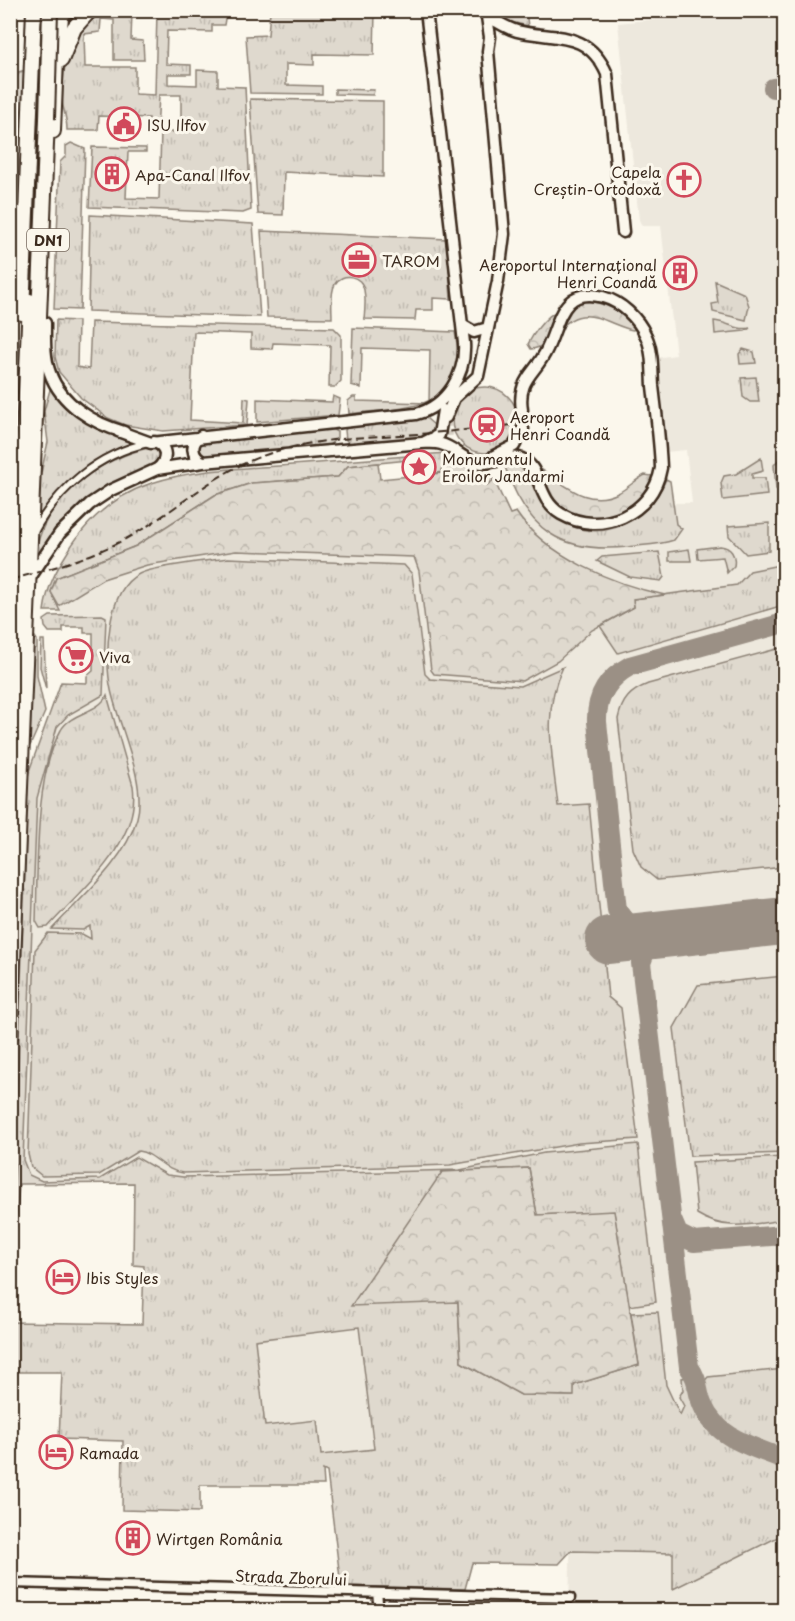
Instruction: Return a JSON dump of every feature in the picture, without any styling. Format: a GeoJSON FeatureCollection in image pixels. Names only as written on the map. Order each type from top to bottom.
{"type":"FeatureCollection","features":[{"type":"Feature","properties":{"kind":"highway","name":"DN1"},"geometry":{"type":"LineString","coordinates":[[10,1035],[18,586],[30,540],[30,396],[22,379],[21,292],[35,10]]}},
{"type":"Feature","properties":{"kind":"highway","name":"DN1"},"geometry":{"type":"LineString","coordinates":[[10,757],[36,272],[42,10]]}},
{"type":"Feature","properties":{"kind":"highway"},"geometry":{"type":"LineString","coordinates":[[55,83],[70,34],[90,10]]}},
{"type":"Feature","properties":{"kind":"highway","name":"DN1"},"geometry":{"type":"LineString","coordinates":[[30,396],[40,380],[57,36],[61,14]]}},
{"type":"Feature","properties":{"kind":"highway","name":"DN1"},"geometry":{"type":"LineString","coordinates":[[36,272],[61,14]]}},
{"type":"Feature","properties":{"kind":"highway"},"geometry":{"type":"LineString","coordinates":[[29,110],[32,104],[44,101],[54,110]]}},
{"type":"Feature","properties":{"kind":"street","name":"DN1"},"geometry":{"type":"LineString","coordinates":[[35,10],[46,19],[61,14]]}},
{"type":"Feature","properties":{"kind":"street"},"geometry":{"type":"LineString","coordinates":[[61,14],[77,10]]}},
{"type":"Feature","properties":{"kind":"street"},"geometry":{"type":"LineString","coordinates":[[30,540],[51,506],[76,478],[111,456],[166,440],[416,414],[431,409],[463,370],[462,325],[426,10]]}},
{"type":"Feature","properties":{"kind":"street"},"geometry":{"type":"LineString","coordinates":[[487,13],[516,31],[568,37],[594,55],[607,75],[623,232]]}},
{"type":"Feature","properties":{"kind":"street"},"geometry":{"type":"LineString","coordinates":[[446,417],[454,398],[477,380],[498,280],[504,234],[488,51],[490,37],[487,13]]}},
{"type":"Feature","properties":{"kind":"street"},"geometry":{"type":"LineString","coordinates":[[614,138],[626,146]]}},
{"type":"Feature","properties":{"kind":"street"},"geometry":{"type":"LineString","coordinates":[[18,586],[60,533],[90,504],[111,490],[158,469],[202,462],[422,443],[442,444],[475,462],[522,459],[532,467],[541,492],[560,513],[576,520],[603,523],[634,512],[654,490],[660,476],[660,460],[648,342],[635,318],[622,306],[608,298],[587,295],[566,305],[559,316],[547,351],[522,384],[522,410]]}},
{"type":"Feature","properties":{"kind":"street"},"geometry":{"type":"LineString","coordinates":[[44,314],[45,351],[54,383],[80,411],[97,423],[162,446],[165,454],[164,462],[158,469]]}},
{"type":"Feature","properties":{"kind":"street"},"geometry":{"type":"LineString","coordinates":[[462,325],[474,332],[488,328]]}},
{"type":"Feature","properties":{"kind":"street"},"geometry":{"type":"LineString","coordinates":[[422,443],[439,435],[447,399],[480,364]]}},
{"type":"Feature","properties":{"kind":"street"},"geometry":{"type":"LineString","coordinates":[[448,436],[465,453],[485,458],[509,450],[517,442],[523,429]]}},
{"type":"Feature","properties":{"kind":"street"},"geometry":{"type":"LineString","coordinates":[[118,431],[166,440]]}},
{"type":"Feature","properties":{"kind":"street"},"geometry":{"type":"LineString","coordinates":[[201,436],[195,442],[193,450],[196,458],[202,462]]}},
{"type":"Feature","properties":{"kind":"street","name":"Strada Zborului"},"geometry":{"type":"LineString","coordinates":[[10,1584],[570,1598]]}},
{"type":"Feature","properties":{"kind":"street"},"geometry":{"type":"LineString","coordinates":[[377,1593],[379,1611]]}},
{"type":"Feature","properties":{"kind":"shaded area"},"geometry":{"type":"Polygon","coordinates":[[[701,11],[784,11],[784,1610],[569,1610],[574,1385],[639,1364],[607,1166],[19,1184],[33,793],[57,692],[100,692],[101,618],[60,618],[59,606],[103,579],[147,565],[236,551],[415,557],[494,480],[511,514],[534,501],[555,526],[605,539],[671,503],[692,503],[686,450],[665,452],[655,358],[676,355],[661,226],[642,226],[639,220],[618,23],[697,15],[701,11]]]}},
{"type":"Feature","properties":{"kind":"shaded area"},"geometry":{"type":"Polygon","coordinates":[[[359,1327],[374,1449],[321,1455],[265,1426],[255,1340],[359,1327]]]}},
{"type":"Feature","properties":{"kind":"green space"},"geometry":{"type":"Polygon","coordinates":[[[108,11],[132,11],[131,40],[143,41],[144,60],[114,60],[114,20],[101,19],[100,32],[84,34],[85,67],[135,67],[135,94],[155,95],[157,11],[254,11],[254,14],[226,13],[224,25],[212,25],[212,32],[167,31],[166,64],[191,65],[191,74],[168,74],[168,84],[197,85],[197,70],[218,71],[218,86],[245,87],[251,210],[243,213],[89,207],[92,147],[146,148],[146,152],[128,152],[126,198],[159,199],[161,132],[181,132],[181,95],[159,95],[157,132],[148,132],[149,118],[99,116],[98,130],[67,130],[63,99],[64,74],[69,51],[79,32],[96,17],[108,11]]]}},
{"type":"Feature","properties":{"kind":"green space"},"geometry":{"type":"Polygon","coordinates":[[[270,11],[375,11],[374,55],[314,54],[314,65],[286,64],[286,85],[322,86],[322,94],[250,93],[246,36],[268,35],[270,11]]]}},
{"type":"Feature","properties":{"kind":"green space"},"geometry":{"type":"Polygon","coordinates":[[[496,11],[526,11],[528,26],[507,21],[496,11]]]}},
{"type":"Feature","properties":{"kind":"green space"},"geometry":{"type":"Polygon","coordinates":[[[26,70],[26,120],[22,126],[11,132],[10,74],[26,70]]]}},
{"type":"Feature","properties":{"kind":"green space"},"geometry":{"type":"Polygon","coordinates":[[[335,89],[374,90],[373,95],[335,94],[335,89]]]}},
{"type":"Feature","properties":{"kind":"green space"},"geometry":{"type":"Polygon","coordinates":[[[250,99],[383,101],[383,177],[284,172],[283,215],[258,214],[250,99]]]}},
{"type":"Feature","properties":{"kind":"green space"},"geometry":{"type":"Polygon","coordinates":[[[71,143],[85,149],[80,310],[54,309],[60,162],[66,156],[66,146],[71,143]]]}},
{"type":"Feature","properties":{"kind":"green space"},"geometry":{"type":"Polygon","coordinates":[[[90,215],[253,224],[260,317],[88,311],[90,215]]]}},
{"type":"Feature","properties":{"kind":"green space"},"geometry":{"type":"Polygon","coordinates":[[[261,231],[447,239],[451,299],[433,298],[433,310],[416,310],[415,320],[364,319],[365,297],[362,285],[356,278],[347,277],[338,280],[333,288],[332,318],[267,317],[261,231]]]}},
{"type":"Feature","properties":{"kind":"green space"},"geometry":{"type":"Polygon","coordinates":[[[715,281],[745,294],[749,306],[746,320],[713,312],[712,304],[718,303],[715,281]]]}},
{"type":"Feature","properties":{"kind":"green space"},"geometry":{"type":"Polygon","coordinates":[[[581,301],[597,303],[618,311],[635,328],[633,330],[595,317],[582,316],[567,322],[545,344],[531,349],[528,344],[549,316],[563,307],[581,301]]]}},
{"type":"Feature","properties":{"kind":"green space"},"geometry":{"type":"Polygon","coordinates":[[[56,320],[78,321],[77,367],[89,369],[91,322],[334,328],[341,335],[341,381],[335,387],[329,387],[330,345],[273,343],[272,349],[251,348],[251,334],[194,332],[190,420],[243,423],[244,398],[249,399],[247,425],[163,431],[125,425],[108,418],[81,398],[59,372],[55,357],[56,320]]]}},
{"type":"Feature","properties":{"kind":"green space"},"geometry":{"type":"Polygon","coordinates":[[[714,321],[740,328],[750,328],[745,331],[715,334],[714,321]]]}},
{"type":"Feature","properties":{"kind":"green space"},"geometry":{"type":"Polygon","coordinates":[[[353,328],[455,332],[458,360],[451,383],[441,394],[429,400],[430,350],[362,348],[361,388],[351,385],[353,328]]]}},
{"type":"Feature","properties":{"kind":"green space"},"geometry":{"type":"Polygon","coordinates":[[[743,349],[754,352],[756,363],[740,364],[739,354],[743,349]]]}},
{"type":"Feature","properties":{"kind":"green space"},"geometry":{"type":"Polygon","coordinates":[[[756,377],[759,402],[750,402],[743,397],[741,378],[756,377]]]}},
{"type":"Feature","properties":{"kind":"green space"},"geometry":{"type":"Polygon","coordinates":[[[51,386],[76,414],[132,444],[75,477],[37,524],[39,482],[48,442],[44,411],[51,386]]]}},
{"type":"Feature","properties":{"kind":"green space"},"geometry":{"type":"Polygon","coordinates":[[[478,387],[492,387],[504,392],[513,401],[518,420],[516,433],[509,444],[492,453],[478,453],[466,448],[457,439],[452,427],[452,413],[457,401],[466,392],[478,387]]]}},
{"type":"Feature","properties":{"kind":"green space"},"geometry":{"type":"Polygon","coordinates":[[[333,396],[340,399],[338,415],[257,422],[257,399],[332,402],[333,396]]]}},
{"type":"Feature","properties":{"kind":"green space"},"geometry":{"type":"Polygon","coordinates":[[[356,397],[356,401],[423,403],[396,409],[349,414],[348,401],[356,397]]]}},
{"type":"Feature","properties":{"kind":"green space"},"geometry":{"type":"Polygon","coordinates":[[[426,418],[434,425],[432,438],[351,445],[346,440],[345,430],[350,424],[426,418]]]}},
{"type":"Feature","properties":{"kind":"green space"},"geometry":{"type":"Polygon","coordinates":[[[330,428],[337,432],[337,438],[327,447],[211,458],[198,455],[198,443],[202,441],[330,428]]]}},
{"type":"Feature","properties":{"kind":"green space"},"geometry":{"type":"Polygon","coordinates":[[[154,447],[162,451],[158,465],[123,478],[96,495],[63,526],[36,558],[39,537],[48,518],[60,500],[76,484],[113,460],[154,447]]]}},
{"type":"Feature","properties":{"kind":"green space"},"geometry":{"type":"Polygon","coordinates":[[[446,453],[494,480],[487,485],[479,474],[452,460],[443,472],[431,474],[429,458],[348,466],[338,477],[252,483],[215,495],[136,546],[56,578],[51,592],[60,611],[44,611],[55,574],[88,525],[111,504],[137,489],[165,479],[226,469],[446,453]]]}},
{"type":"Feature","properties":{"kind":"green space"},"geometry":{"type":"Polygon","coordinates":[[[761,458],[763,471],[752,474],[752,478],[765,478],[767,495],[723,500],[721,483],[724,476],[736,474],[761,458]]]}},
{"type":"Feature","properties":{"kind":"green space"},"geometry":{"type":"Polygon","coordinates":[[[780,458],[784,461],[784,493],[781,494],[776,489],[774,465],[780,458]]]}},
{"type":"Feature","properties":{"kind":"green space"},"geometry":{"type":"Polygon","coordinates":[[[442,459],[455,461],[467,467],[487,485],[494,480],[510,514],[516,512],[528,528],[562,555],[603,576],[665,595],[633,599],[634,607],[592,630],[558,661],[522,681],[434,674],[431,670],[419,571],[414,557],[236,551],[147,565],[103,579],[59,606],[51,592],[56,578],[136,546],[215,495],[252,483],[338,477],[348,466],[378,463],[380,479],[442,473],[442,459]]]}},
{"type":"Feature","properties":{"kind":"green space"},"geometry":{"type":"Polygon","coordinates":[[[508,462],[523,469],[550,512],[566,523],[583,529],[600,531],[632,520],[646,509],[666,479],[670,481],[676,524],[682,529],[674,540],[651,545],[604,548],[565,541],[536,522],[524,507],[505,467],[508,462]]]}},
{"type":"Feature","properties":{"kind":"green space"},"geometry":{"type":"Polygon","coordinates":[[[542,470],[577,493],[596,498],[618,493],[645,475],[652,476],[645,490],[635,502],[622,511],[591,518],[575,516],[561,510],[546,492],[540,472],[542,470]]]}},
{"type":"Feature","properties":{"kind":"green space"},"geometry":{"type":"Polygon","coordinates":[[[769,523],[769,551],[746,554],[729,536],[728,526],[769,523]]]}},
{"type":"Feature","properties":{"kind":"green space"},"geometry":{"type":"Polygon","coordinates":[[[720,546],[730,550],[734,558],[734,566],[727,573],[723,557],[698,559],[697,549],[720,546]]]}},
{"type":"Feature","properties":{"kind":"green space"},"geometry":{"type":"Polygon","coordinates":[[[689,549],[691,561],[669,561],[669,552],[689,549]]]}},
{"type":"Feature","properties":{"kind":"green space"},"geometry":{"type":"Polygon","coordinates":[[[659,552],[664,577],[661,581],[630,577],[597,561],[602,557],[659,552]]]}},
{"type":"Feature","properties":{"kind":"green space"},"geometry":{"type":"Polygon","coordinates":[[[228,558],[404,565],[412,574],[425,674],[430,679],[520,686],[563,667],[556,684],[550,718],[558,806],[589,804],[608,997],[621,1008],[638,1139],[579,1143],[450,1165],[183,1173],[176,1172],[150,1155],[138,1151],[99,1175],[42,1176],[31,1167],[28,1154],[35,950],[48,933],[82,934],[91,939],[90,926],[83,930],[52,929],[112,864],[123,849],[137,818],[139,804],[135,771],[109,677],[108,644],[114,610],[128,582],[139,574],[168,566],[228,558]]]}},
{"type":"Feature","properties":{"kind":"green space"},"geometry":{"type":"Polygon","coordinates":[[[784,564],[784,605],[618,653],[600,626],[634,607],[633,599],[737,585],[750,571],[784,564]]]}},
{"type":"Feature","properties":{"kind":"green space"},"geometry":{"type":"Polygon","coordinates":[[[102,615],[106,617],[103,695],[68,715],[57,727],[37,798],[23,1160],[29,1175],[42,1181],[100,1179],[136,1157],[167,1175],[183,1177],[460,1170],[544,1153],[638,1144],[656,1302],[629,1306],[614,1212],[537,1215],[529,1168],[442,1172],[458,1302],[461,1362],[521,1395],[573,1396],[574,1385],[639,1365],[631,1313],[658,1312],[666,1385],[680,1415],[684,1406],[679,1397],[683,1390],[682,1378],[690,1377],[694,1383],[700,1407],[715,1429],[748,1449],[784,1463],[784,1534],[673,1589],[673,1553],[571,1551],[559,1564],[472,1563],[465,1589],[341,1586],[327,1472],[323,1470],[324,1485],[200,1485],[200,1512],[122,1510],[123,1441],[59,1439],[62,1372],[11,1372],[11,1322],[142,1324],[144,1266],[133,1265],[134,1183],[19,1184],[16,1228],[13,1218],[28,774],[61,682],[87,683],[87,676],[93,671],[93,633],[84,633],[84,627],[63,627],[63,632],[49,632],[44,620],[50,616],[102,615]],[[359,1327],[255,1340],[265,1426],[317,1420],[321,1455],[374,1449],[359,1327]]]}},
{"type":"Feature","properties":{"kind":"green space"},"geometry":{"type":"Polygon","coordinates":[[[35,637],[37,640],[37,676],[45,712],[30,746],[32,640],[35,637]]]}},
{"type":"Feature","properties":{"kind":"green space"},"geometry":{"type":"Polygon","coordinates":[[[41,640],[44,640],[46,689],[40,667],[41,640]]]}},
{"type":"Feature","properties":{"kind":"green space"},"geometry":{"type":"Polygon","coordinates":[[[784,647],[784,867],[657,880],[641,867],[633,849],[618,719],[622,706],[632,693],[648,684],[784,647]]]}},
{"type":"Feature","properties":{"kind":"green space"},"geometry":{"type":"Polygon","coordinates":[[[107,695],[133,786],[133,807],[128,826],[119,845],[92,880],[48,927],[40,928],[36,921],[39,823],[46,772],[52,749],[61,730],[71,719],[98,706],[107,695]]]}},
{"type":"Feature","properties":{"kind":"green space"},"geometry":{"type":"Polygon","coordinates":[[[784,976],[784,1153],[690,1156],[674,1028],[698,985],[784,976]]]}},
{"type":"Feature","properties":{"kind":"green space"},"geometry":{"type":"Polygon","coordinates":[[[784,1157],[784,1220],[749,1225],[728,1225],[708,1220],[697,1214],[692,1162],[784,1157]]]}},
{"type":"Feature","properties":{"kind":"green space"},"geometry":{"type":"Polygon","coordinates":[[[529,1168],[537,1215],[614,1211],[639,1365],[574,1385],[574,1396],[521,1395],[461,1362],[458,1302],[351,1306],[442,1172],[529,1168]]]}},
{"type":"Feature","properties":{"kind":"green space"},"geometry":{"type":"Polygon","coordinates":[[[784,1369],[784,1456],[736,1436],[716,1421],[709,1411],[703,1390],[708,1377],[784,1369]]]}},
{"type":"Feature","properties":{"kind":"green space"},"geometry":{"type":"Polygon","coordinates":[[[784,1545],[784,1601],[778,1593],[778,1554],[779,1548],[784,1545]]]}},
{"type":"Feature","properties":{"kind":"taxiway"},"geometry":{"type":"LineString","coordinates":[[773,88],[784,87]]}},
{"type":"Feature","properties":{"kind":"taxiway"},"geometry":{"type":"LineString","coordinates":[[663,934],[635,932],[617,910],[597,722],[601,696],[615,676],[630,666],[784,623]]}},
{"type":"Feature","properties":{"kind":"taxiway"},"geometry":{"type":"LineString","coordinates":[[663,934],[648,944],[641,963],[689,1367],[695,1377],[703,1406],[717,1427],[749,1446],[784,1459]]}},
{"type":"Feature","properties":{"kind":"taxiway"},"geometry":{"type":"LineString","coordinates":[[672,1220],[678,1234],[694,1242],[784,1235]]}},
{"type":"Feature","properties":{"kind":"runway"},"geometry":{"type":"LineString","coordinates":[[609,940],[784,921]]}},
{"type":"Feature","properties":{"kind":"tunnel"},"geometry":{"type":"LineString","coordinates":[[522,410],[523,429]]}},
{"type":"Feature","properties":{"kind":"tunnel"},"geometry":{"type":"LineString","coordinates":[[446,417],[448,436]]}},
{"type":"Feature","properties":{"kind":"railway"},"geometry":{"type":"LineString","coordinates":[[10,580],[78,560],[110,547],[141,530],[223,475],[270,453],[306,444],[343,439],[534,423]]}},
{"type":"Feature","properties":{"kind":"place","name":"ISU Ilfov"},"geometry":{"type":"Point","coordinates":[124,124]}},
{"type":"Feature","properties":{"kind":"place","name":"Apa-Canal Ilfov"},"geometry":{"type":"Point","coordinates":[112,174]}},
{"type":"Feature","properties":{"kind":"place","name":"Capela Creștin-Ortodoxă"},"geometry":{"type":"Point","coordinates":[684,180]}},
{"type":"Feature","properties":{"kind":"place","name":"TAROM"},"geometry":{"type":"Point","coordinates":[359,260]}},
{"type":"Feature","properties":{"kind":"place","name":"Aeroportul Internațional Henri Coandă"},"geometry":{"type":"Point","coordinates":[680,273]}},
{"type":"Feature","properties":{"kind":"place","name":"Aeroport Henri Coandă"},"geometry":{"type":"Point","coordinates":[487,425]}},
{"type":"Feature","properties":{"kind":"place","name":"Monumentul Eroilor Jandarmi"},"geometry":{"type":"Point","coordinates":[419,467]}},
{"type":"Feature","properties":{"kind":"place","name":"Viva"},"geometry":{"type":"Point","coordinates":[76,656]}},
{"type":"Feature","properties":{"kind":"place","name":"Ibis Styles"},"geometry":{"type":"Point","coordinates":[63,1277]}},
{"type":"Feature","properties":{"kind":"place","name":"Ramada"},"geometry":{"type":"Point","coordinates":[56,1452]}},
{"type":"Feature","properties":{"kind":"place","name":"Wirtgen România"},"geometry":{"type":"Point","coordinates":[133,1538]}}]}
